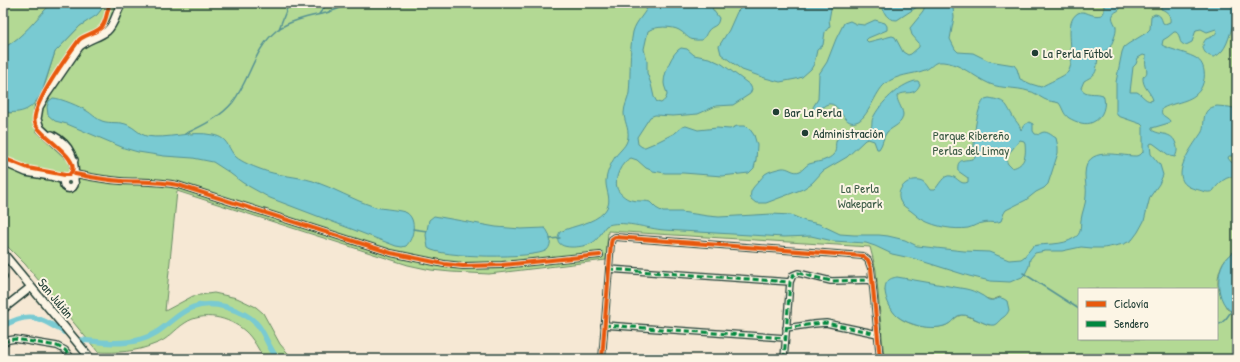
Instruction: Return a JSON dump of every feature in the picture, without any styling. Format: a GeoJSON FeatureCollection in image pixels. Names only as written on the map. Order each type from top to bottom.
{"type":"FeatureCollection","features":[{"type":"Feature","properties":{"kind":"street"},"geometry":{"type":"LineString","coordinates":[[3,162],[26,172],[64,180],[65,187],[70,189],[75,185],[75,166],[70,150],[59,139],[43,130],[38,125],[38,111],[46,95],[79,47],[84,42],[103,34],[110,28],[122,3]]}},
{"type":"Feature","properties":{"kind":"street"},"geometry":{"type":"LineString","coordinates":[[74,177],[121,181],[165,182],[178,185],[391,253],[444,264],[463,266],[502,265],[600,255]]}},
{"type":"Feature","properties":{"kind":"street"},"geometry":{"type":"LineString","coordinates":[[602,359],[611,241],[616,237],[860,255],[866,257],[871,268],[873,280],[880,359]]}},
{"type":"Feature","properties":{"kind":"street","name":"San Julián"},"geometry":{"type":"LineString","coordinates":[[3,253],[91,359]]}},
{"type":"Feature","properties":{"kind":"street"},"geometry":{"type":"LineString","coordinates":[[609,269],[790,282]]}},
{"type":"Feature","properties":{"kind":"street"},"geometry":{"type":"LineString","coordinates":[[784,359],[790,282],[793,274],[798,273],[832,281],[873,280]]}},
{"type":"Feature","properties":{"kind":"street"},"geometry":{"type":"LineString","coordinates":[[3,309],[31,287]]}},
{"type":"Feature","properties":{"kind":"street"},"geometry":{"type":"LineString","coordinates":[[786,328],[826,324],[878,334]]}},
{"type":"Feature","properties":{"kind":"street"},"geometry":{"type":"LineString","coordinates":[[604,325],[785,338]]}},
{"type":"Feature","properties":{"kind":"street"},"geometry":{"type":"LineString","coordinates":[[3,343],[15,339],[57,346],[65,350],[72,359]]}},
{"type":"Feature","properties":{"kind":"green space"},"geometry":{"type":"Polygon","coordinates":[[[3,3],[52,3],[23,34],[3,48],[3,3]]]}},
{"type":"Feature","properties":{"kind":"green space","name":"Parque Ribereño Perlas del Limay"},"geometry":{"type":"Polygon","coordinates":[[[105,3],[1237,3],[1237,251],[1228,256],[1222,264],[1218,285],[1227,309],[1237,314],[1237,359],[884,359],[876,270],[870,247],[608,231],[606,260],[489,274],[451,272],[431,270],[408,265],[177,191],[165,311],[193,296],[214,293],[237,298],[256,307],[263,313],[280,344],[293,359],[264,359],[256,344],[245,331],[231,322],[216,317],[200,317],[192,319],[164,340],[148,347],[126,351],[98,352],[25,264],[3,242],[3,112],[11,113],[39,97],[44,87],[55,52],[80,26],[101,10],[105,3]],[[885,290],[890,307],[900,319],[925,327],[944,326],[962,315],[989,325],[1005,316],[1000,297],[992,300],[985,298],[885,290]]]}},
{"type":"Feature","properties":{"kind":"water"},"geometry":{"type":"Polygon","coordinates":[[[52,3],[105,3],[97,15],[80,26],[55,52],[42,92],[31,107],[26,110],[16,112],[3,112],[3,48],[17,39],[52,3]]]}},
{"type":"Feature","properties":{"kind":"water"},"geometry":{"type":"Polygon","coordinates":[[[649,3],[711,3],[713,10],[719,18],[716,25],[707,32],[705,37],[701,40],[693,40],[679,30],[672,28],[659,27],[648,31],[644,49],[647,61],[647,73],[654,97],[657,102],[661,103],[666,98],[667,94],[664,86],[665,74],[672,58],[681,48],[687,49],[694,55],[709,58],[722,64],[750,85],[752,89],[750,94],[733,105],[716,106],[698,114],[673,116],[655,115],[650,117],[637,137],[638,144],[645,147],[675,133],[682,127],[686,126],[698,130],[717,128],[730,129],[737,126],[745,126],[749,128],[754,135],[757,145],[756,160],[754,168],[749,173],[722,176],[653,171],[646,168],[637,160],[631,158],[624,163],[617,175],[616,184],[618,190],[625,197],[633,200],[650,202],[663,212],[681,212],[719,217],[772,214],[791,215],[805,221],[819,224],[840,234],[888,236],[905,240],[917,246],[989,252],[1009,260],[1021,259],[1033,246],[1069,241],[1077,236],[1080,230],[1086,199],[1085,174],[1087,165],[1091,159],[1104,154],[1136,156],[1143,152],[1143,126],[1118,116],[1116,113],[1116,82],[1124,47],[1150,29],[1151,16],[1155,14],[1158,15],[1165,24],[1170,22],[1170,17],[1168,14],[1161,9],[1161,6],[1164,3],[1237,3],[1237,16],[1225,47],[1218,55],[1214,57],[1208,55],[1204,51],[1203,45],[1206,39],[1216,34],[1216,29],[1207,32],[1201,29],[1196,30],[1192,42],[1186,45],[1180,42],[1179,36],[1176,32],[1163,40],[1162,45],[1190,55],[1200,61],[1204,69],[1204,78],[1202,86],[1195,95],[1163,108],[1162,114],[1169,119],[1169,123],[1152,128],[1155,132],[1172,137],[1177,146],[1177,152],[1175,157],[1170,156],[1154,144],[1150,144],[1151,154],[1160,165],[1163,175],[1150,197],[1144,221],[1132,240],[1124,244],[1104,248],[1081,247],[1062,251],[1045,251],[1035,253],[1030,259],[1029,266],[1025,274],[1022,277],[1010,282],[990,281],[969,276],[915,259],[892,254],[866,243],[833,241],[811,236],[784,237],[664,230],[627,224],[612,224],[606,226],[596,240],[588,245],[568,247],[559,243],[558,238],[560,232],[589,222],[600,216],[607,208],[609,200],[606,184],[607,174],[617,154],[625,145],[628,137],[624,113],[629,93],[633,32],[636,24],[649,3]],[[1143,55],[1138,58],[1133,67],[1130,92],[1137,92],[1146,100],[1151,101],[1153,100],[1152,97],[1143,81],[1143,77],[1147,72],[1146,56],[1143,55]]]}},
{"type":"Feature","properties":{"kind":"water"},"geometry":{"type":"Polygon","coordinates":[[[751,3],[769,3],[776,5],[782,3],[832,3],[829,20],[830,26],[825,32],[823,45],[817,50],[814,64],[811,69],[802,77],[780,82],[765,78],[742,70],[721,54],[719,46],[729,30],[737,12],[751,3]]]}},
{"type":"Feature","properties":{"kind":"water"},"geometry":{"type":"Polygon","coordinates":[[[882,3],[951,3],[954,17],[950,39],[958,52],[973,53],[989,61],[1014,65],[1020,79],[1041,87],[1068,72],[1071,66],[1070,32],[1073,18],[1081,12],[1098,16],[1102,15],[1104,12],[1104,6],[1100,3],[1120,3],[1119,10],[1114,13],[1113,16],[1116,30],[1110,48],[1100,54],[1098,57],[1095,74],[1084,81],[1081,88],[1088,93],[1103,95],[1105,102],[1102,114],[1096,120],[1084,124],[1067,116],[1059,103],[1046,100],[1035,93],[990,84],[955,65],[940,62],[935,63],[920,72],[894,78],[885,84],[881,88],[868,111],[860,120],[856,122],[848,121],[844,118],[839,110],[832,104],[824,106],[818,111],[814,110],[813,107],[818,99],[819,74],[827,62],[844,23],[850,21],[856,24],[864,25],[875,20],[885,23],[887,30],[868,38],[866,40],[868,42],[892,36],[895,37],[903,52],[908,55],[919,47],[919,43],[912,35],[910,28],[923,12],[925,5],[920,5],[897,20],[894,20],[886,15],[883,10],[882,3]]]}},
{"type":"Feature","properties":{"kind":"water"},"geometry":{"type":"Polygon","coordinates":[[[918,81],[920,84],[915,91],[897,96],[903,117],[900,123],[887,132],[879,149],[877,149],[874,141],[868,139],[865,140],[847,157],[823,171],[812,183],[803,189],[766,203],[756,203],[751,199],[752,189],[767,173],[782,168],[787,168],[798,172],[809,164],[827,159],[834,154],[836,142],[842,135],[846,133],[863,132],[870,129],[873,118],[880,106],[903,86],[918,81]]]}},
{"type":"Feature","properties":{"kind":"water"},"geometry":{"type":"Polygon","coordinates":[[[53,98],[80,107],[102,121],[128,125],[146,136],[163,137],[204,134],[218,136],[225,141],[236,157],[254,167],[273,173],[313,181],[375,207],[407,213],[413,224],[411,238],[406,246],[396,246],[270,198],[243,183],[213,162],[193,158],[138,152],[124,148],[67,124],[55,121],[48,115],[47,107],[49,101],[53,98]]]}},
{"type":"Feature","properties":{"kind":"water"},"geometry":{"type":"Polygon","coordinates":[[[989,98],[1004,103],[1008,107],[1021,130],[1024,125],[1029,122],[1033,124],[1033,131],[1035,134],[1038,135],[1045,132],[1056,138],[1058,153],[1048,184],[1026,200],[1006,210],[1001,221],[999,222],[985,222],[968,228],[957,229],[939,226],[923,220],[901,203],[899,192],[904,185],[915,180],[919,180],[924,183],[930,190],[934,190],[943,178],[948,176],[951,176],[963,183],[968,182],[968,178],[958,171],[958,166],[960,161],[975,158],[974,140],[976,120],[985,99],[989,98]],[[1020,140],[1005,158],[1012,168],[1017,167],[1023,162],[1025,151],[1024,141],[1020,140]]]}},
{"type":"Feature","properties":{"kind":"water"},"geometry":{"type":"Polygon","coordinates":[[[1217,106],[1237,109],[1237,156],[1229,156],[1228,158],[1231,162],[1237,164],[1237,177],[1226,178],[1213,191],[1206,192],[1186,185],[1182,179],[1181,171],[1188,154],[1202,132],[1206,113],[1208,110],[1217,106]]]}},
{"type":"Feature","properties":{"kind":"water"},"geometry":{"type":"Polygon","coordinates":[[[434,216],[496,227],[521,229],[545,228],[548,231],[550,244],[547,250],[525,255],[488,256],[450,254],[436,251],[428,248],[426,235],[429,220],[434,216]]]}},
{"type":"Feature","properties":{"kind":"water"},"geometry":{"type":"Polygon","coordinates":[[[1237,251],[1237,314],[1229,310],[1223,302],[1219,282],[1223,262],[1229,255],[1237,251]]]}},
{"type":"Feature","properties":{"kind":"water"},"geometry":{"type":"Polygon","coordinates":[[[897,277],[968,289],[989,300],[1002,298],[1007,301],[1009,310],[1006,315],[994,325],[987,324],[969,316],[960,315],[947,325],[931,328],[919,326],[899,318],[889,305],[885,286],[889,280],[897,277]]]}},
{"type":"Feature","properties":{"kind":"waterway"},"geometry":{"type":"LineString","coordinates":[[279,29],[289,3]]}},
{"type":"Feature","properties":{"kind":"waterway"},"geometry":{"type":"LineString","coordinates":[[319,14],[328,3]]}},
{"type":"Feature","properties":{"kind":"waterway"},"geometry":{"type":"LineString","coordinates":[[185,134],[217,117],[233,102],[244,84],[257,55],[269,38],[277,30],[294,21],[326,13],[354,3]]}},
{"type":"Feature","properties":{"kind":"waterway"},"geometry":{"type":"LineString","coordinates":[[413,229],[427,231]]}},
{"type":"Feature","properties":{"kind":"waterway"},"geometry":{"type":"LineString","coordinates":[[550,239],[560,238]]}},
{"type":"Feature","properties":{"kind":"waterway"},"geometry":{"type":"LineString","coordinates":[[1023,273],[1078,308]]}},
{"type":"Feature","properties":{"kind":"waterway"},"geometry":{"type":"LineString","coordinates":[[81,340],[117,343],[132,342],[151,336],[187,310],[198,306],[210,305],[226,307],[246,315],[253,320],[259,327],[278,359]]}},
{"type":"Feature","properties":{"kind":"waterway"},"geometry":{"type":"LineString","coordinates":[[1218,324],[1224,321],[1232,310]]}},
{"type":"Feature","properties":{"kind":"waterway"},"geometry":{"type":"LineString","coordinates":[[3,326],[21,318],[28,317],[41,320],[64,332]]}},
{"type":"Feature","properties":{"kind":"marked path"},"geometry":{"type":"LineString","coordinates":[[609,269],[790,282]]}},
{"type":"Feature","properties":{"kind":"marked path"},"geometry":{"type":"LineString","coordinates":[[784,359],[790,282],[793,275],[798,273],[831,281],[873,280]]}},
{"type":"Feature","properties":{"kind":"marked path"},"geometry":{"type":"LineString","coordinates":[[3,277],[3,285]]}},
{"type":"Feature","properties":{"kind":"marked path"},"geometry":{"type":"LineString","coordinates":[[786,328],[826,323],[878,334]]}},
{"type":"Feature","properties":{"kind":"marked path"},"geometry":{"type":"LineString","coordinates":[[604,325],[785,338]]}},
{"type":"Feature","properties":{"kind":"marked path"},"geometry":{"type":"LineString","coordinates":[[3,343],[15,339],[57,346],[65,350],[72,359]]}},
{"type":"Feature","properties":{"kind":"cycle path"},"geometry":{"type":"LineString","coordinates":[[3,158],[28,168],[69,175],[73,169],[71,163],[67,156],[38,129],[35,123],[35,115],[38,105],[51,81],[79,40],[101,28],[110,3]]}},
{"type":"Feature","properties":{"kind":"cycle path"},"geometry":{"type":"LineString","coordinates":[[75,174],[115,181],[157,182],[178,185],[391,253],[444,264],[463,266],[502,265],[600,255]]}},
{"type":"Feature","properties":{"kind":"cycle path"},"geometry":{"type":"LineString","coordinates":[[602,359],[611,243],[612,239],[615,237],[863,256],[868,260],[871,268],[880,359]]}},
{"type":"Feature","properties":{"kind":"place","name":"La Perla Fútbol"},"geometry":{"type":"Point","coordinates":[1035,53]}},
{"type":"Feature","properties":{"kind":"place","name":"Bar La Perla"},"geometry":{"type":"Point","coordinates":[776,112]}},
{"type":"Feature","properties":{"kind":"place","name":"Administración"},"geometry":{"type":"Point","coordinates":[805,133]}},
{"type":"Feature","properties":{"kind":"park label","name":"La Perla Wakepark"},"geometry":{"type":"Point","coordinates":[860,196]}}]}
